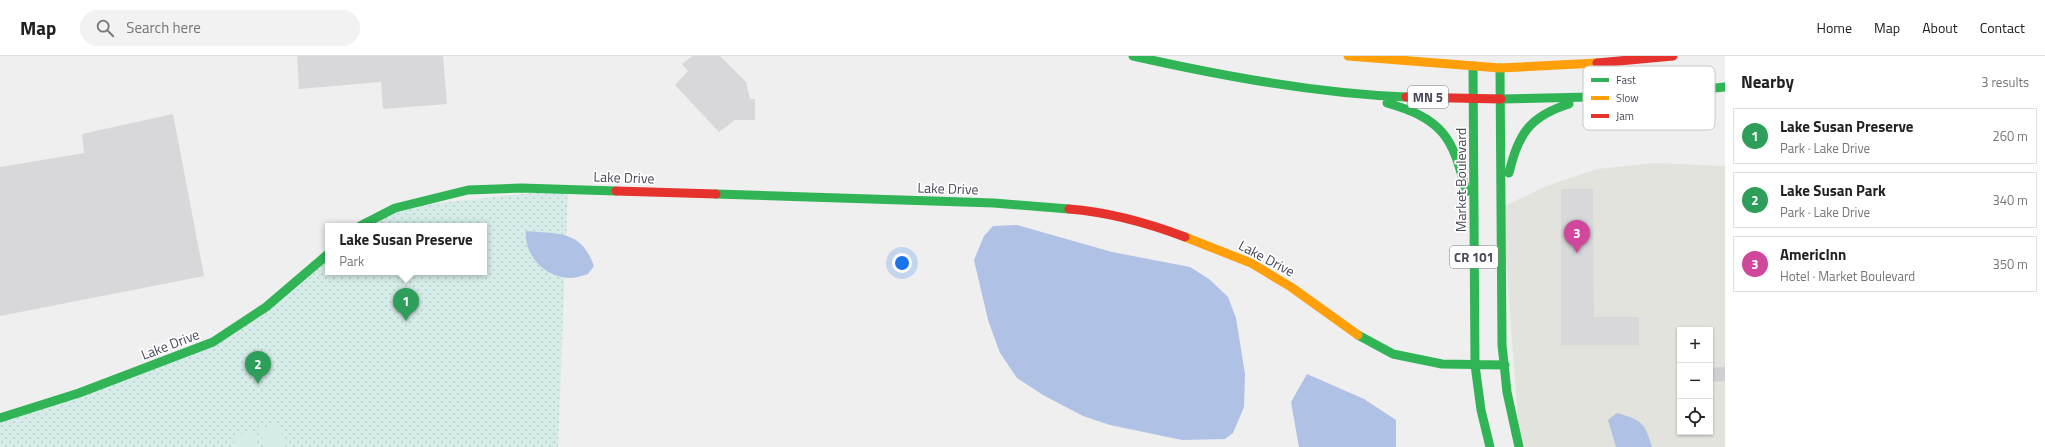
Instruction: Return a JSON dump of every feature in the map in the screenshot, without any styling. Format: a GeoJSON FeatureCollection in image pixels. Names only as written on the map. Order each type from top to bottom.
{"type":"FeatureCollection","features":[{"type":"Feature","properties":{"kind":"main road","name":"MN 5"},"geometry":{"type":"LineString","coordinates":[[1133,56],[1220,75],[1345,92],[1501,99],[1583,98]]}},
{"type":"Feature","properties":{"kind":"main road"},"geometry":{"type":"LineString","coordinates":[[1348,56],[1500,68],[1599,64],[1673,56]]}},
{"type":"Feature","properties":{"kind":"main road","name":"Market Boulevard"},"geometry":{"type":"LineString","coordinates":[[1473,56],[1475,365],[1481,410],[1490,447]]}},
{"type":"Feature","properties":{"kind":"main road"},"geometry":{"type":"LineString","coordinates":[[1500,56],[1500,68]]}},
{"type":"Feature","properties":{"kind":"main road"},"geometry":{"type":"LineString","coordinates":[[1628,56],[1658,58]]}},
{"type":"Feature","properties":{"kind":"main road","name":"CR 101"},"geometry":{"type":"LineString","coordinates":[[1500,68],[1502,345],[1507,392],[1519,447]]}},
{"type":"Feature","properties":{"kind":"main road","name":"MN 5"},"geometry":{"type":"LineString","coordinates":[[1715,89],[1725,87]]}},
{"type":"Feature","properties":{"kind":"main road"},"geometry":{"type":"LineString","coordinates":[[1345,92],[1416,112],[1428,118],[1442,130],[1449,139],[1460,168],[1474,228]]}},
{"type":"Feature","properties":{"kind":"main road"},"geometry":{"type":"LineString","coordinates":[[1502,207],[1516,145],[1522,133],[1532,120],[1544,112],[1560,106],[1583,102]]}},
{"type":"Feature","properties":{"kind":"main road","name":"Lake Drive"},"geometry":{"type":"LineString","coordinates":[[366,223],[395,208],[468,190],[521,188],[994,203],[1093,211],[1156,226],[1251,263],[1291,287],[1350,331],[1393,354],[1442,364],[1505,365]]}},
{"type":"Feature","properties":{"kind":"main road","name":"Lake Drive"},"geometry":{"type":"LineString","coordinates":[[0,418],[79,393],[213,342],[266,307],[325,257]]}},
{"type":"Feature","properties":{"kind":"street"},"geometry":{"type":"LineString","coordinates":[[1713,374],[1725,374]]}},
{"type":"Feature","properties":{"kind":"shaded area"},"geometry":{"type":"Polygon","coordinates":[[[1654,163],[1725,166],[1725,447],[1520,447],[1502,207],[1547,186],[1597,169],[1654,163]]]}},
{"type":"Feature","properties":{"kind":"shaded area"},"geometry":{"type":"Polygon","coordinates":[[[568,189],[558,447],[0,447],[0,418],[213,342],[325,256],[325,275],[487,275],[487,223],[366,223],[395,208],[568,189]]]}},
{"type":"Feature","properties":{"kind":"shaded area"},"geometry":{"type":"Polygon","coordinates":[[[280,424],[285,447],[264,447],[260,429],[280,424]]]}},
{"type":"Feature","properties":{"kind":"shaded area"},"geometry":{"type":"Polygon","coordinates":[[[253,431],[257,447],[235,447],[233,436],[253,431]]]}},
{"type":"Feature","properties":{"kind":"water"},"geometry":{"type":"Polygon","coordinates":[[[1017,225],[1112,252],[1190,267],[1209,279],[1228,297],[1236,318],[1245,374],[1244,407],[1233,433],[1225,439],[1182,440],[1110,425],[1083,416],[1043,395],[1017,378],[1000,353],[988,320],[974,260],[984,236],[993,226],[1017,225]]]}},
{"type":"Feature","properties":{"kind":"water"},"geometry":{"type":"Polygon","coordinates":[[[526,231],[568,236],[583,246],[589,254],[594,266],[588,274],[576,277],[561,277],[552,274],[538,264],[532,257],[526,240],[526,231]]]}},
{"type":"Feature","properties":{"kind":"water"},"geometry":{"type":"Polygon","coordinates":[[[1307,374],[1364,399],[1396,420],[1396,447],[1299,447],[1291,402],[1307,374]]]}},
{"type":"Feature","properties":{"kind":"water"},"geometry":{"type":"Polygon","coordinates":[[[1617,413],[1637,420],[1641,423],[1647,432],[1652,447],[1616,447],[1608,420],[1617,413]]]}},
{"type":"Feature","properties":{"kind":"building"},"geometry":{"type":"Polygon","coordinates":[[[297,56],[443,56],[447,104],[383,109],[381,82],[299,89],[297,56]]]}},
{"type":"Feature","properties":{"kind":"building"},"geometry":{"type":"Polygon","coordinates":[[[692,56],[720,56],[746,82],[750,99],[755,99],[755,120],[735,120],[719,132],[675,85],[688,71],[682,64],[692,56]]]}},
{"type":"Feature","properties":{"kind":"building"},"geometry":{"type":"Polygon","coordinates":[[[173,114],[204,276],[0,316],[0,167],[84,153],[82,134],[173,114]]]}},
{"type":"Feature","properties":{"kind":"building"},"geometry":{"type":"Polygon","coordinates":[[[1561,189],[1593,189],[1594,317],[1639,317],[1639,345],[1561,345],[1561,189]]]}},
{"type":"Feature","properties":{"kind":"traffic: fast"},"geometry":{"type":"LineString","coordinates":[[1133,56],[1235,77],[1303,88],[1406,97]]}},
{"type":"Feature","properties":{"kind":"traffic: fast"},"geometry":{"type":"LineString","coordinates":[[1473,66],[1475,365],[1481,410],[1490,447]]}},
{"type":"Feature","properties":{"kind":"traffic: fast"},"geometry":{"type":"LineString","coordinates":[[1500,68],[1502,345],[1507,392],[1519,447]]}},
{"type":"Feature","properties":{"kind":"traffic: fast"},"geometry":{"type":"LineString","coordinates":[[1715,88],[1725,87]]}},
{"type":"Feature","properties":{"kind":"traffic: fast"},"geometry":{"type":"LineString","coordinates":[[1501,99],[1583,97]]}},
{"type":"Feature","properties":{"kind":"traffic: fast"},"geometry":{"type":"LineString","coordinates":[[1387,103],[1421,116],[1443,133],[1456,157],[1466,192]]}},
{"type":"Feature","properties":{"kind":"traffic: fast"},"geometry":{"type":"LineString","coordinates":[[1509,173],[1517,147],[1528,128],[1544,114],[1569,104]]}},
{"type":"Feature","properties":{"kind":"traffic: fast"},"geometry":{"type":"LineString","coordinates":[[366,223],[395,208],[468,190],[521,188],[616,191]]}},
{"type":"Feature","properties":{"kind":"traffic: fast"},"geometry":{"type":"LineString","coordinates":[[716,194],[994,203],[1069,209]]}},
{"type":"Feature","properties":{"kind":"traffic: fast"},"geometry":{"type":"LineString","coordinates":[[0,418],[79,393],[213,342],[266,307],[325,257]]}},
{"type":"Feature","properties":{"kind":"traffic: fast"},"geometry":{"type":"LineString","coordinates":[[1358,335],[1393,354],[1442,364],[1505,365]]}},
{"type":"Feature","properties":{"kind":"traffic: slow"},"geometry":{"type":"LineString","coordinates":[[1348,56],[1500,68],[1597,63]]}},
{"type":"Feature","properties":{"kind":"traffic: slow"},"geometry":{"type":"LineString","coordinates":[[1185,237],[1251,263],[1291,287],[1358,335]]}},
{"type":"Feature","properties":{"kind":"traffic: jam"},"geometry":{"type":"LineString","coordinates":[[1597,63],[1673,56]]}},
{"type":"Feature","properties":{"kind":"traffic: jam"},"geometry":{"type":"LineString","coordinates":[[1406,97],[1501,99]]}},
{"type":"Feature","properties":{"kind":"traffic: jam"},"geometry":{"type":"LineString","coordinates":[[616,191],[716,194]]}},
{"type":"Feature","properties":{"kind":"traffic: jam"},"geometry":{"type":"LineString","coordinates":[[1069,209],[1084,210],[1128,219],[1185,237]]}},
{"type":"Feature","properties":{"kind":"place","name":"AmericInn"},"geometry":{"type":"Point","coordinates":[1577,253]}},
{"type":"Feature","properties":{"kind":"place","name":"Lake Susan Preserve"},"geometry":{"type":"Point","coordinates":[406,321]}},
{"type":"Feature","properties":{"kind":"place","name":"Lake Susan Park"},"geometry":{"type":"Point","coordinates":[258,384]}}]}
